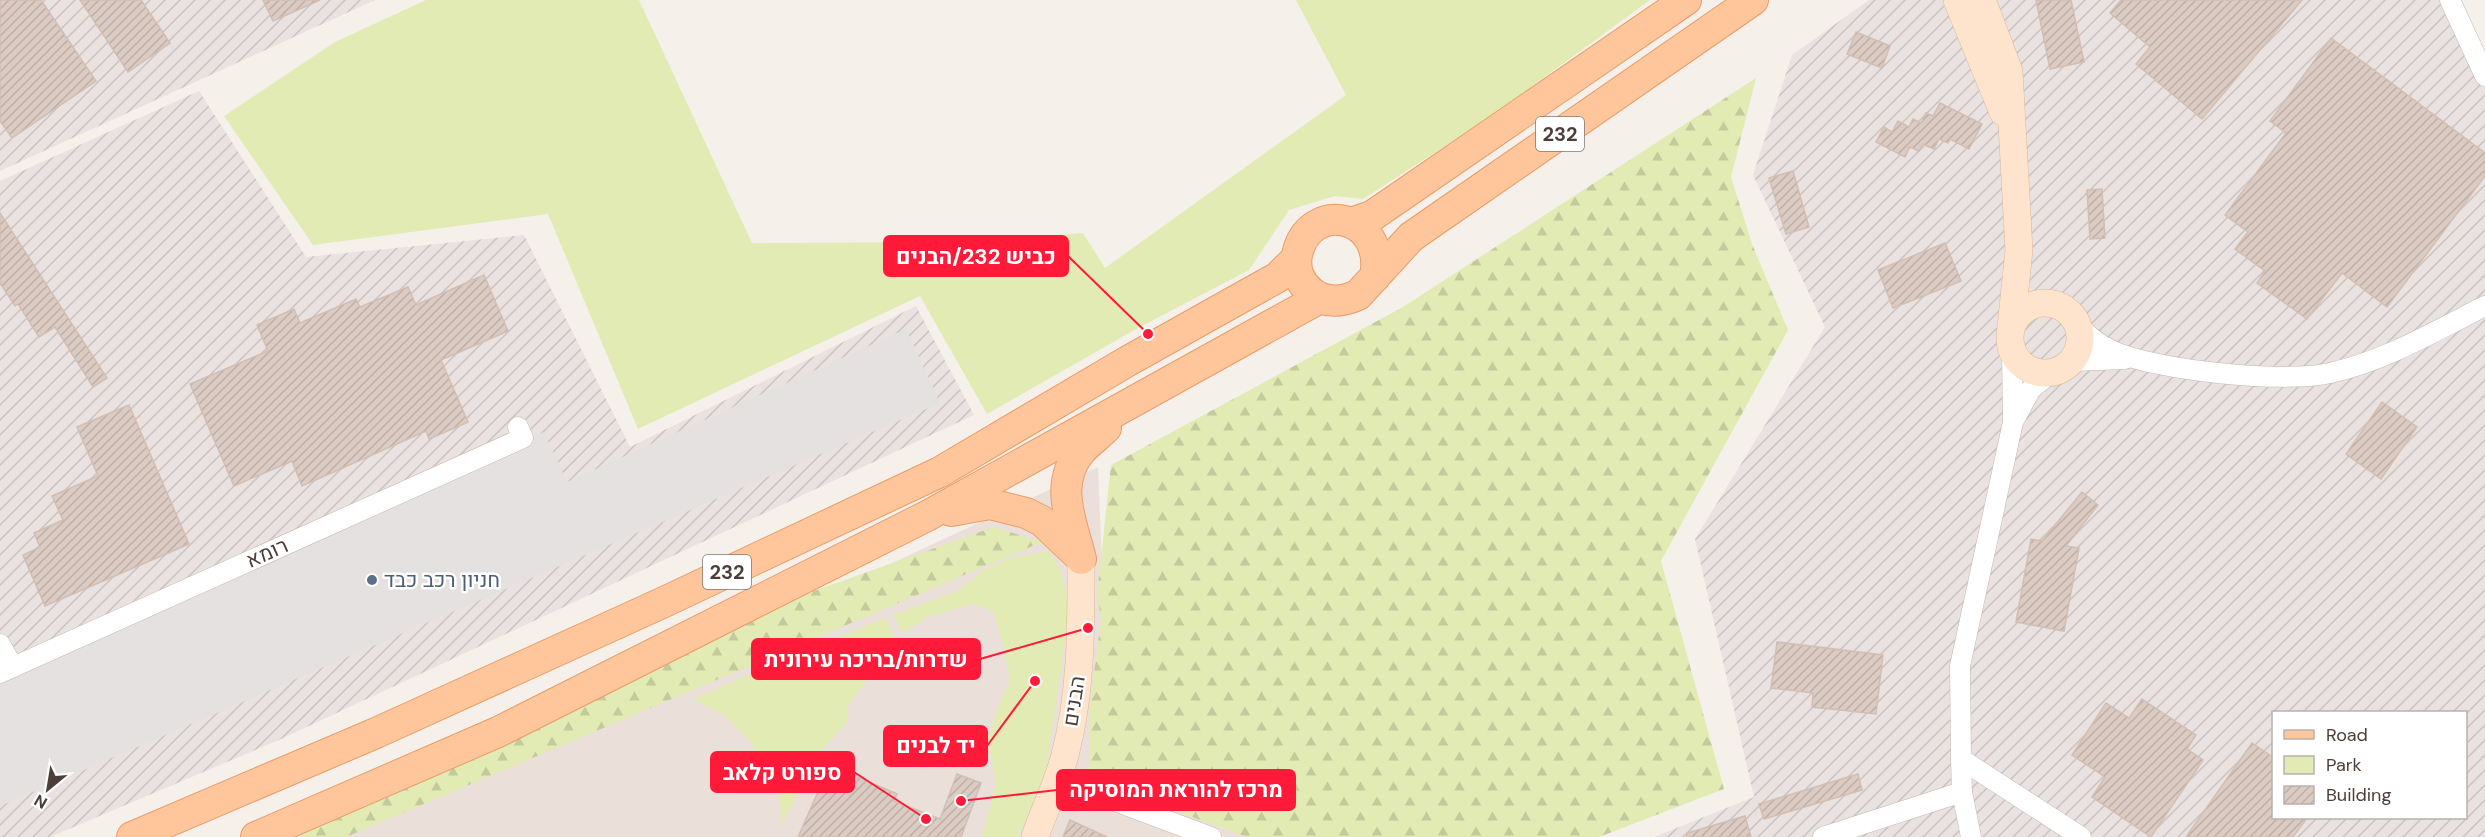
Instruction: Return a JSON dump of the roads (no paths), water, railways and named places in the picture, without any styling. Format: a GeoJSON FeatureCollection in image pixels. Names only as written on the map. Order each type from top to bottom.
{"type":"FeatureCollection","features":[{"type":"Feature","properties":{"kind":"main road","name":"232"},"geometry":{"type":"LineString","coordinates":[[1351,223],[1372,216],[1686,0]]}},
{"type":"Feature","properties":{"kind":"main road","name":"232"},"geometry":{"type":"LineString","coordinates":[[1375,277],[1411,237],[1753,0]]}},
{"type":"Feature","properties":{"kind":"main road"},"geometry":{"type":"LineString","coordinates":[[1334,220],[1351,223],[1360,227],[1376,249],[1378,262],[1375,277],[1363,291],[1347,300],[1335,302],[1320,298],[1301,280],[1296,268],[1300,241],[1313,228],[1334,220]]}},
{"type":"Feature","properties":{"kind":"main road","name":"232"},"geometry":{"type":"LineString","coordinates":[[132,837],[386,728],[673,598],[940,472],[1138,355],[1278,277],[1296,259]]}},
{"type":"Feature","properties":{"kind":"main road","name":"232"},"geometry":{"type":"LineString","coordinates":[[256,837],[498,732],[927,516],[1320,298]]}},
{"type":"Feature","properties":{"kind":"main road"},"geometry":{"type":"LineString","coordinates":[[1081,559],[1066,507],[1065,487],[1070,468],[1081,451],[1134,402]]}},
{"type":"Feature","properties":{"kind":"main road"},"geometry":{"type":"LineString","coordinates":[[927,516],[990,504],[1026,513],[1042,521],[1081,559]]}},
{"type":"Feature","properties":{"kind":"street"},"geometry":{"type":"LineString","coordinates":[[1957,0],[1980,52],[2014,142]]}},
{"type":"Feature","properties":{"kind":"street"},"geometry":{"type":"LineString","coordinates":[[1971,837],[1962,792],[1960,666],[2013,422],[2011,339],[2019,250],[2009,71],[1982,0]]}},
{"type":"Feature","properties":{"kind":"street"},"geometry":{"type":"LineString","coordinates":[[2450,0],[2485,76]]}},
{"type":"Feature","properties":{"kind":"street"},"geometry":{"type":"LineString","coordinates":[[2019,250],[2022,263],[2036,287],[2072,315],[2098,343],[2133,358],[2180,368],[2260,376],[2301,377],[2328,374],[2390,352],[2485,306]]}},
{"type":"Feature","properties":{"kind":"street"},"geometry":{"type":"LineString","coordinates":[[2055,304],[2045,303],[2026,308],[2017,316],[2011,339],[2018,361],[2027,369],[2039,373],[2061,367],[2133,358]]}},
{"type":"Feature","properties":{"kind":"street"},"geometry":{"type":"LineString","coordinates":[[2013,422],[2031,389],[2061,367],[2080,343],[2077,323]]}},
{"type":"Feature","properties":{"kind":"street","name":"רומא"},"geometry":{"type":"LineString","coordinates":[[7,670],[523,438],[518,427]]}},
{"type":"Feature","properties":{"kind":"street","name":"הבנים"},"geometry":{"type":"LineString","coordinates":[[1035,837],[1065,756],[1079,682],[1082,641],[1081,559]]}},
{"type":"Feature","properties":{"kind":"street"},"geometry":{"type":"LineString","coordinates":[[0,644],[7,670]]}},
{"type":"Feature","properties":{"kind":"street"},"geometry":{"type":"LineString","coordinates":[[1961,759],[2081,837]]}},
{"type":"Feature","properties":{"kind":"street"},"geometry":{"type":"LineString","coordinates":[[1056,779],[1204,835]]}},
{"type":"Feature","properties":{"kind":"street"},"geometry":{"type":"LineString","coordinates":[[1823,837],[1962,792]]}},
{"type":"Feature","properties":{"kind":"place","name":"כביש 232/הבנים"},"geometry":{"type":"Point","coordinates":[1148,334]}},
{"type":"Feature","properties":{"kind":"place","name":"חניון רכב כבד"},"geometry":{"type":"Point","coordinates":[372,580]}},
{"type":"Feature","properties":{"kind":"place","name":"שדרות/בריכה עירונית"},"geometry":{"type":"Point","coordinates":[1088,628]}},
{"type":"Feature","properties":{"kind":"place","name":"יד לבנים"},"geometry":{"type":"Point","coordinates":[1035,681]}},
{"type":"Feature","properties":{"kind":"place","name":"מרכז להוראת המוסיקה"},"geometry":{"type":"Point","coordinates":[961,801]}},
{"type":"Feature","properties":{"kind":"place","name":"ספורט קלאב"},"geometry":{"type":"Point","coordinates":[926,819]}}]}
